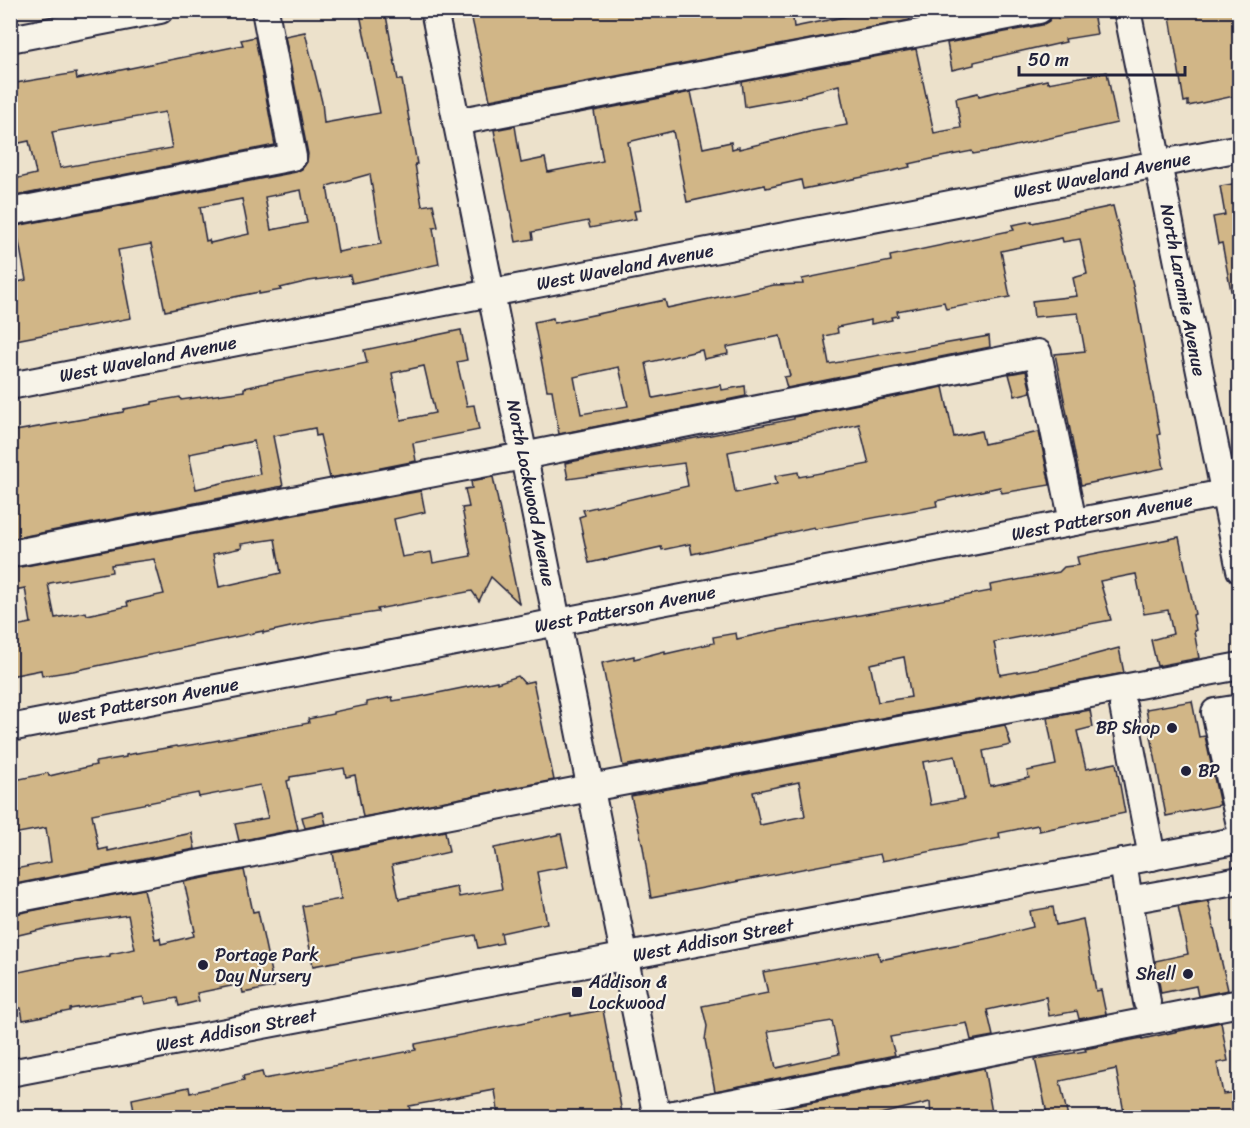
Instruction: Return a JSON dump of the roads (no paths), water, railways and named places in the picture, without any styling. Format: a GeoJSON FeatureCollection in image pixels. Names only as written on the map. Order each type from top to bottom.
{"type":"FeatureCollection","features":[{"type":"Feature","properties":{"kind":"street"},"geometry":{"type":"LineString","coordinates":[[10,39],[160,10]]}},
{"type":"Feature","properties":{"kind":"street"},"geometry":{"type":"LineString","coordinates":[[10,212],[293,157],[265,10]]}},
{"type":"Feature","properties":{"kind":"street","name":"North Lockwood Avenue"},"geometry":{"type":"LineString","coordinates":[[434,10],[656,1117]]}},
{"type":"Feature","properties":{"kind":"street"},"geometry":{"type":"LineString","coordinates":[[456,122],[1039,10]]}},
{"type":"Feature","properties":{"kind":"street","name":"North Laramie Avenue"},"geometry":{"type":"LineString","coordinates":[[1127,10],[1158,165],[1232,492],[1239,570]]}},
{"type":"Feature","properties":{"kind":"street","name":"West Waveland Avenue"},"geometry":{"type":"LineString","coordinates":[[10,386],[1239,148]]}},
{"type":"Feature","properties":{"kind":"street"},"geometry":{"type":"LineString","coordinates":[[10,554],[523,456],[1038,353],[1073,522]]}},
{"type":"Feature","properties":{"kind":"street","name":"West Patterson Avenue"},"geometry":{"type":"LineString","coordinates":[[10,728],[1232,492]]}},
{"type":"Feature","properties":{"kind":"street"},"geometry":{"type":"LineString","coordinates":[[10,900],[1239,666]]}},
{"type":"Feature","properties":{"kind":"street"},"geometry":{"type":"LineString","coordinates":[[1123,706],[1152,857]]}},
{"type":"Feature","properties":{"kind":"street"},"geometry":{"type":"LineString","coordinates":[[1239,708],[1215,712],[1239,825]]}},
{"type":"Feature","properties":{"kind":"street","name":"West Addison Street"},"geometry":{"type":"LineString","coordinates":[[10,1073],[1239,841]]}},
{"type":"Feature","properties":{"kind":"street"},"geometry":{"type":"LineString","coordinates":[[1123,862],[1147,1002]]}},
{"type":"Feature","properties":{"kind":"street"},"geometry":{"type":"LineString","coordinates":[[1129,900],[1239,880]]}},
{"type":"Feature","properties":{"kind":"street"},"geometry":{"type":"LineString","coordinates":[[656,1117],[1239,1004]]}},
{"type":"Feature","properties":{"kind":"place","name":"BP Shop"},"geometry":{"type":"Point","coordinates":[1172,728]}},
{"type":"Feature","properties":{"kind":"place","name":"BP"},"geometry":{"type":"Point","coordinates":[1186,771]}},
{"type":"Feature","properties":{"kind":"place","name":"Portage Park Day Nursery"},"geometry":{"type":"Point","coordinates":[203,965]}},
{"type":"Feature","properties":{"kind":"place","name":"Shell"},"geometry":{"type":"Point","coordinates":[1188,974]}},
{"type":"Feature","properties":{"kind":"place","name":"Addison & Lockwood"},"geometry":{"type":"Point","coordinates":[577,992]}}]}
